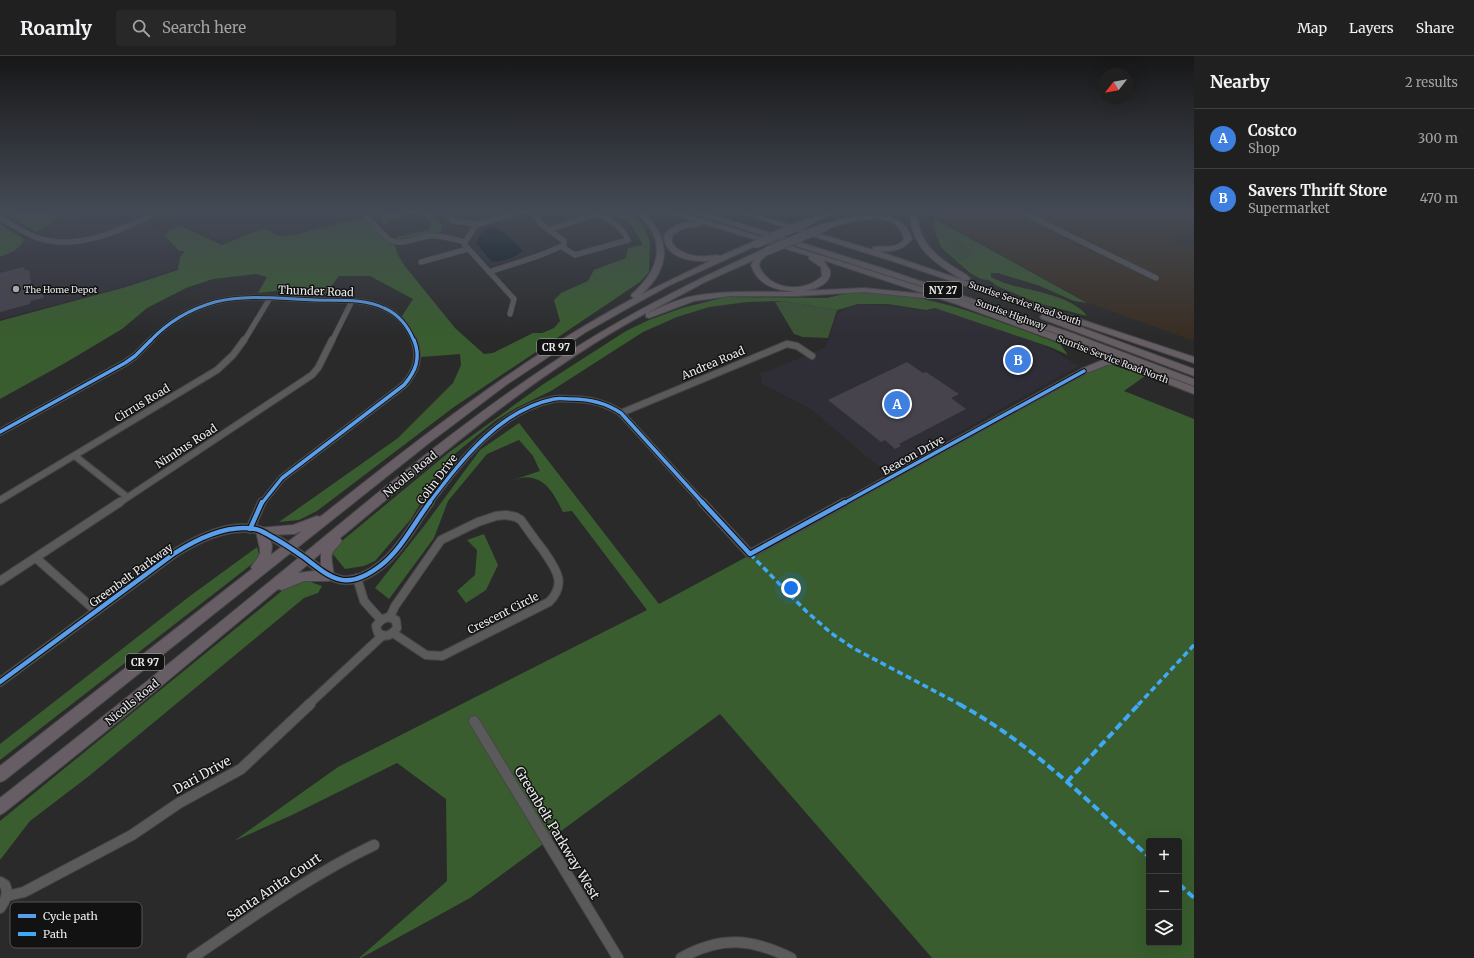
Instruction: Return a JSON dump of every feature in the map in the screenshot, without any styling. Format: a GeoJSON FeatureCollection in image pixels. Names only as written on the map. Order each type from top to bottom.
{"type":"FeatureCollection","features":[{"type":"Feature","properties":{"kind":"highway"},"geometry":{"type":"LineString","coordinates":[[601,320],[640,292],[653,277],[659,266],[661,252]]}},
{"type":"Feature","properties":{"kind":"highway"},"geometry":{"type":"LineString","coordinates":[[678,252],[685,256],[695,258],[713,258],[732,252]]}},
{"type":"Feature","properties":{"kind":"highway","name":"Nicolls Road"},"geometry":{"type":"LineString","coordinates":[[0,776],[425,440],[495,388],[539,358],[601,320],[673,281],[737,252]]}},
{"type":"Feature","properties":{"kind":"highway"},"geometry":{"type":"LineString","coordinates":[[769,252],[758,259],[755,268],[758,275],[772,284],[784,288],[801,289],[816,286],[825,279],[827,271],[818,260],[800,252]]}},
{"type":"Feature","properties":{"kind":"highway","name":"Nicolls Road"},"geometry":{"type":"LineString","coordinates":[[0,807],[493,408],[580,348],[673,295],[711,276],[769,252]]}},
{"type":"Feature","properties":{"kind":"highway","name":"Sunrise Service Road North"},"geometry":{"type":"LineString","coordinates":[[807,252],[913,287],[1044,333],[1120,361],[1194,391]]}},
{"type":"Feature","properties":{"kind":"highway","name":"Sunrise Highway"},"geometry":{"type":"LineString","coordinates":[[827,252],[954,294],[1194,382]]}},
{"type":"Feature","properties":{"kind":"highway","name":"Sunrise Highway"},"geometry":{"type":"LineString","coordinates":[[851,252],[940,281],[1068,326],[1194,373]]}},
{"type":"Feature","properties":{"kind":"highway","name":"Sunrise Service Road South"},"geometry":{"type":"LineString","coordinates":[[871,252],[1194,360]]}},
{"type":"Feature","properties":{"kind":"highway"},"geometry":{"type":"LineString","coordinates":[[931,252],[955,271],[1001,295]]}},
{"type":"Feature","properties":{"kind":"highway"},"geometry":{"type":"LineString","coordinates":[[580,348],[673,305],[701,298],[740,293],[797,294],[854,290],[904,293],[955,304],[1044,333]]}},
{"type":"Feature","properties":{"kind":"highway"},"geometry":{"type":"LineString","coordinates":[[1080,346],[1090,355],[1092,359],[1084,371]]}},
{"type":"Feature","properties":{"kind":"highway"},"geometry":{"type":"LineString","coordinates":[[1084,371],[1106,362],[1120,361]]}},
{"type":"Feature","properties":{"kind":"highway"},"geometry":{"type":"LineString","coordinates":[[256,530],[284,531],[304,526],[347,502]]}},
{"type":"Feature","properties":{"kind":"highway"},"geometry":{"type":"LineString","coordinates":[[245,610],[294,578],[308,575],[328,576],[325,557],[327,551],[353,521]]}},
{"type":"Feature","properties":{"kind":"highway"},"geometry":{"type":"LineString","coordinates":[[222,601],[264,559],[267,548],[256,530]]}},
{"type":"Feature","properties":{"kind":"street"},"geometry":{"type":"LineString","coordinates":[[421,262],[457,252]]}},
{"type":"Feature","properties":{"kind":"street"},"geometry":{"type":"LineString","coordinates":[[471,252],[514,299],[513,310],[510,314]]}},
{"type":"Feature","properties":{"kind":"street"},"geometry":{"type":"LineString","coordinates":[[489,272],[547,252]]}},
{"type":"Feature","properties":{"kind":"street"},"geometry":{"type":"LineString","coordinates":[[570,252],[575,255],[585,252]]}},
{"type":"Feature","properties":{"kind":"street"},"geometry":{"type":"LineString","coordinates":[[1103,252],[1156,278]]}},
{"type":"Feature","properties":{"kind":"street","name":"Thunder Road"},"geometry":{"type":"LineString","coordinates":[[0,432],[134,357],[158,333],[185,314],[200,307],[239,298],[352,301],[371,303],[382,307],[399,318],[414,339],[418,348],[418,357],[415,370],[407,382],[399,390],[282,478],[264,500],[256,530]]}},
{"type":"Feature","properties":{"kind":"street","name":"Cirrus Road"},"geometry":{"type":"LineString","coordinates":[[0,500],[226,364],[236,352],[270,298]]}},
{"type":"Feature","properties":{"kind":"street","name":"Nimbus Road"},"geometry":{"type":"LineString","coordinates":[[0,581],[312,375],[318,368],[352,301]]}},
{"type":"Feature","properties":{"kind":"street","name":"Andrea Road"},"geometry":{"type":"LineString","coordinates":[[621,413],[784,345],[795,345],[812,356]]}},
{"type":"Feature","properties":{"kind":"street","name":"Beacon Drive"},"geometry":{"type":"LineString","coordinates":[[750,554],[1084,371]]}},
{"type":"Feature","properties":{"kind":"street","name":"Colin Drive"},"geometry":{"type":"LineString","coordinates":[[328,576],[338,579],[357,578],[375,570],[386,561],[463,459],[488,434],[511,417],[539,403],[570,398],[601,403],[621,413],[750,554]]}},
{"type":"Feature","properties":{"kind":"street"},"geometry":{"type":"LineString","coordinates":[[75,456],[127,497]]}},
{"type":"Feature","properties":{"kind":"street","name":"Crescent Circle"},"geometry":{"type":"LineString","coordinates":[[390,617],[395,606],[441,540],[478,522],[496,516],[516,517],[521,520],[555,568],[559,577],[557,592],[550,602],[442,656],[426,655],[393,633]]}},
{"type":"Feature","properties":{"kind":"street"},"geometry":{"type":"LineString","coordinates":[[256,530],[290,548],[328,576]]}},
{"type":"Feature","properties":{"kind":"street","name":"Greenbelt Parkway"},"geometry":{"type":"LineString","coordinates":[[0,682],[186,546],[217,534],[256,530]]}},
{"type":"Feature","properties":{"kind":"street"},"geometry":{"type":"LineString","coordinates":[[36,558],[96,611]]}},
{"type":"Feature","properties":{"kind":"street"},"geometry":{"type":"LineString","coordinates":[[357,578],[360,596],[366,605],[381,620]]}},
{"type":"Feature","properties":{"kind":"street"},"geometry":{"type":"LineString","coordinates":[[390,617],[395,618],[398,623],[398,628],[387,636],[382,636],[376,629],[377,624],[381,620],[390,617]]}},
{"type":"Feature","properties":{"kind":"street","name":"Dari Drive"},"geometry":{"type":"LineString","coordinates":[[7,896],[24,892],[132,835],[179,803],[241,769],[382,636]]}},
{"type":"Feature","properties":{"kind":"street","name":"Greenbelt Parkway West"},"geometry":{"type":"LineString","coordinates":[[474,721],[618,958]]}},
{"type":"Feature","properties":{"kind":"street","name":"Santa Anita Court"},"geometry":{"type":"LineString","coordinates":[[192,958],[322,870],[345,857],[374,845]]}},
{"type":"Feature","properties":{"kind":"street"},"geometry":{"type":"LineString","coordinates":[[0,882],[7,888],[7,896],[0,908]]}},
{"type":"Feature","properties":{"kind":"street"},"geometry":{"type":"LineString","coordinates":[[681,958],[692,952],[722,942],[754,944],[784,954],[791,958]]}},
{"type":"Feature","properties":{"kind":"shaded area","name":"The Home Depot"},"geometry":{"type":"Polygon","coordinates":[[[174,252],[181,267],[126,286],[0,319],[0,259],[14,253],[174,252]]]}},
{"type":"Feature","properties":{"kind":"shaded area"},"geometry":{"type":"Polygon","coordinates":[[[997,252],[1194,252],[1194,338],[1191,340],[1089,303],[997,252]]]}},
{"type":"Feature","properties":{"kind":"shaded area"},"geometry":{"type":"Polygon","coordinates":[[[864,305],[900,307],[924,311],[938,309],[994,326],[1044,345],[1079,366],[891,470],[885,470],[879,467],[811,409],[762,384],[760,373],[766,372],[826,347],[837,314],[851,307],[864,305]]]}},
{"type":"Feature","properties":{"kind":"green space"},"geometry":{"type":"Polygon","coordinates":[[[0,252],[11,252],[0,257],[0,252]]]}},
{"type":"Feature","properties":{"kind":"green space"},"geometry":{"type":"Polygon","coordinates":[[[184,252],[397,252],[404,265],[455,328],[484,354],[493,353],[533,333],[542,333],[554,328],[560,321],[554,300],[561,293],[588,281],[594,270],[626,258],[627,252],[650,252],[649,272],[640,282],[454,407],[317,511],[299,520],[279,522],[398,438],[453,383],[461,365],[460,354],[421,357],[420,350],[402,316],[413,299],[370,276],[339,276],[323,297],[283,296],[284,291],[281,289],[258,293],[267,277],[257,274],[213,279],[186,288],[147,308],[122,329],[0,399],[0,321],[126,287],[178,270],[180,257],[184,252]]]}},
{"type":"Feature","properties":{"kind":"green space"},"geometry":{"type":"Polygon","coordinates":[[[947,252],[953,252],[961,261],[970,256],[971,252],[995,252],[1087,303],[1074,301],[1040,286],[998,273],[991,273],[991,277],[1008,284],[1063,299],[1081,309],[1087,316],[1038,303],[997,286],[989,280],[981,279],[970,273],[947,252]]]}},
{"type":"Feature","properties":{"kind":"green space"},"geometry":{"type":"Polygon","coordinates":[[[952,252],[971,252],[970,256],[961,261],[952,252]]]}},
{"type":"Feature","properties":{"kind":"green space"},"geometry":{"type":"Polygon","coordinates":[[[848,293],[885,293],[908,296],[952,306],[996,320],[1060,344],[1068,355],[1050,347],[935,308],[926,310],[888,304],[858,304],[837,310],[783,301],[747,302],[709,307],[677,317],[643,332],[551,391],[516,408],[495,421],[446,461],[411,519],[375,561],[364,566],[345,569],[332,553],[337,545],[448,453],[542,385],[626,331],[649,320],[682,308],[726,297],[827,298],[848,293]]]}},
{"type":"Feature","properties":{"kind":"green space"},"geometry":{"type":"Polygon","coordinates":[[[783,301],[837,310],[828,338],[803,337],[794,334],[775,302],[783,301]]]}},
{"type":"Feature","properties":{"kind":"green space"},"geometry":{"type":"Polygon","coordinates":[[[1106,363],[1145,376],[1124,391],[1194,419],[1194,958],[932,958],[720,714],[470,898],[359,958],[447,881],[446,799],[397,763],[292,815],[234,841],[338,767],[647,610],[572,511],[563,512],[547,486],[530,477],[513,480],[540,471],[533,456],[519,440],[487,454],[448,501],[434,538],[389,599],[375,588],[424,526],[480,450],[519,423],[659,604],[1106,363]]]}},
{"type":"Feature","properties":{"kind":"green space"},"geometry":{"type":"Polygon","coordinates":[[[484,534],[498,565],[486,590],[466,603],[457,591],[475,575],[477,550],[467,540],[484,534]]]}},
{"type":"Feature","properties":{"kind":"green space"},"geometry":{"type":"Polygon","coordinates":[[[257,547],[260,558],[0,760],[0,744],[190,596],[257,547]]]}},
{"type":"Feature","properties":{"kind":"green space"},"geometry":{"type":"Polygon","coordinates":[[[305,580],[322,586],[318,593],[304,598],[89,776],[30,821],[0,860],[0,821],[283,590],[305,580]]]}},
{"type":"Feature","properties":{"kind":"water"},"geometry":{"type":"Polygon","coordinates":[[[484,252],[521,252],[508,259],[491,261],[484,252]]]}},
{"type":"Feature","properties":{"kind":"building","name":"The Home Depot"},"geometry":{"type":"Polygon","coordinates":[[[24,267],[25,271],[29,270],[32,291],[42,288],[44,298],[30,301],[30,304],[0,312],[0,273],[24,267]]]}},
{"type":"Feature","properties":{"kind":"building"},"geometry":{"type":"Polygon","coordinates":[[[907,362],[923,373],[926,372],[959,394],[951,398],[966,409],[899,444],[901,446],[895,449],[885,440],[881,442],[828,400],[907,362]]]}},
{"type":"Feature","properties":{"kind":"marked path"},"geometry":{"type":"LineString","coordinates":[[750,554],[806,611],[831,633],[853,648],[970,710],[1012,736],[1067,782],[1146,854]]}},
{"type":"Feature","properties":{"kind":"marked path"},"geometry":{"type":"LineString","coordinates":[[1067,782],[1194,645]]}},
{"type":"Feature","properties":{"kind":"marked path"},"geometry":{"type":"LineString","coordinates":[[1182,887],[1194,898]]}},
{"type":"Feature","properties":{"kind":"cycle path"},"geometry":{"type":"LineString","coordinates":[[0,432],[130,360],[169,324],[179,317],[202,306],[215,302],[252,297],[355,301],[374,304],[391,311],[408,329],[417,349],[417,362],[412,374],[399,390],[282,478],[263,500],[250,529]]}},
{"type":"Feature","properties":{"kind":"cycle path"},"geometry":{"type":"LineString","coordinates":[[0,682],[175,553],[192,543],[214,534],[235,529],[255,529],[269,535],[293,550],[332,578],[349,580],[365,575],[380,566],[392,555],[428,504],[472,450],[498,427],[525,409],[554,399],[585,399],[608,406],[621,413],[750,554],[1084,371]]}},
{"type":"Feature","properties":{"kind":"place","name":"The Home Depot"},"geometry":{"type":"Point","coordinates":[16,289]}},
{"type":"Feature","properties":{"kind":"place","name":"Savers Thrift Store"},"geometry":{"type":"Point","coordinates":[1018,360]}},
{"type":"Feature","properties":{"kind":"place","name":"Costco"},"geometry":{"type":"Point","coordinates":[897,404]}}]}
